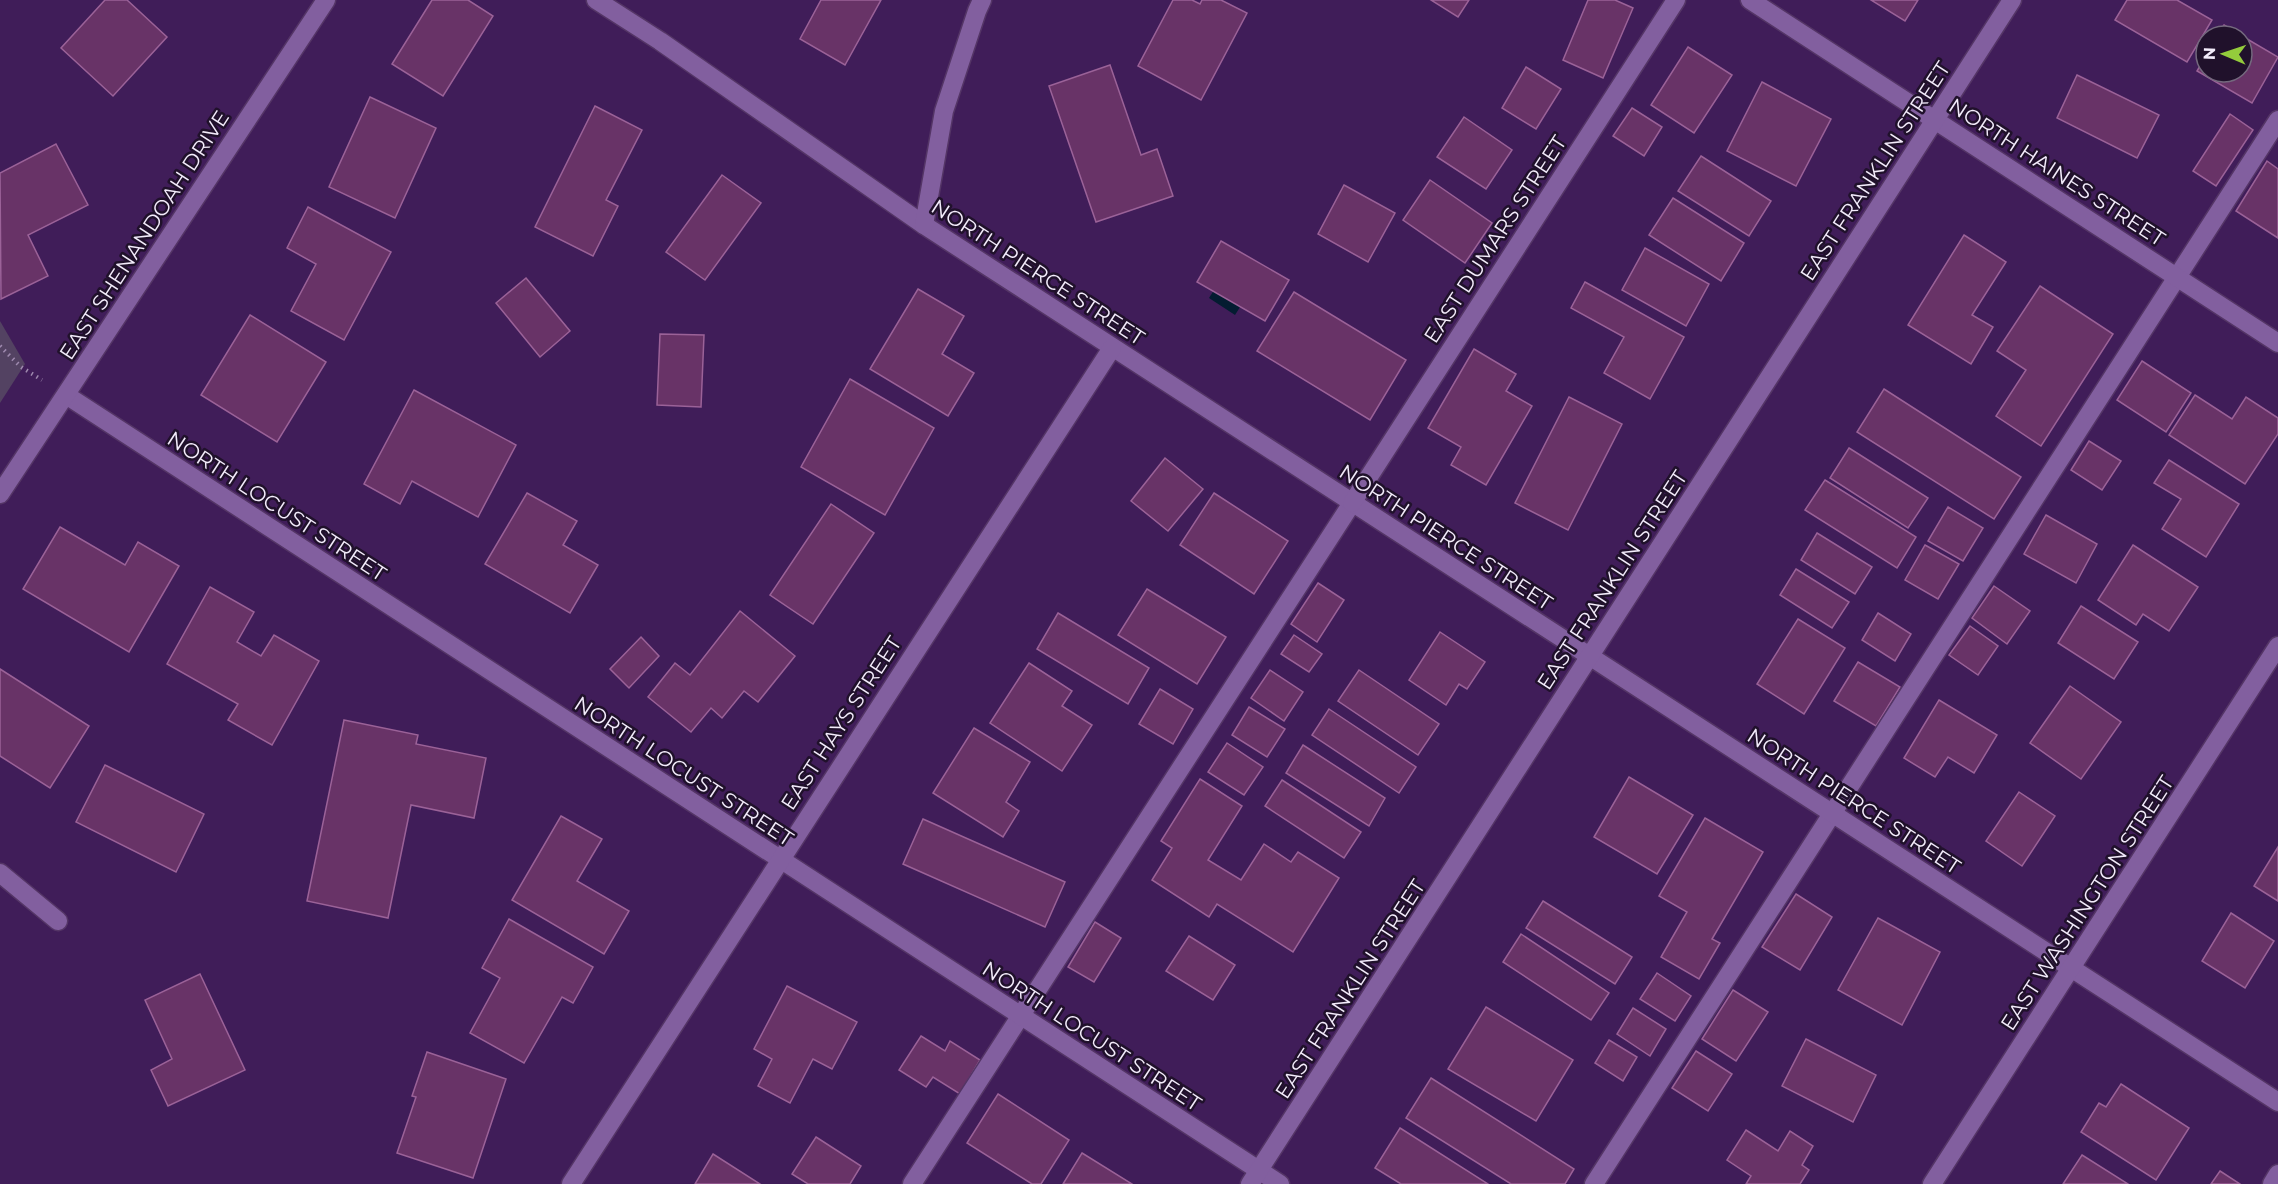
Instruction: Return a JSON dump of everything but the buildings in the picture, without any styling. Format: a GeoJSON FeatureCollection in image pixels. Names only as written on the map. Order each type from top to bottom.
{"type":"FeatureCollection","features":[{"type":"Feature","properties":{"kind":"street","name":"EAST SHENANDOAH DRIVE"},"geometry":{"type":"LineString","coordinates":[[0,494],[326,0]]}},
{"type":"Feature","properties":{"kind":"street","name":"NORTH PIERCE STREET"},"geometry":{"type":"LineString","coordinates":[[596,0],[669,47],[924,225],[2278,1102]]}},
{"type":"Feature","properties":{"kind":"street"},"geometry":{"type":"LineString","coordinates":[[924,225],[944,111],[982,0]]}},
{"type":"Feature","properties":{"kind":"street","name":"EAST DUMARS STREET"},"geometry":{"type":"LineString","coordinates":[[912,1184],[1676,0]]}},
{"type":"Feature","properties":{"kind":"street","name":"NORTH HAINES STREET"},"geometry":{"type":"LineString","coordinates":[[1750,0],[2278,343]]}},
{"type":"Feature","properties":{"kind":"street","name":"EAST FRANKLIN STREET"},"geometry":{"type":"LineString","coordinates":[[1255,1177],[2012,0]]}},
{"type":"Feature","properties":{"kind":"street"},"geometry":{"type":"LineString","coordinates":[[1593,1184],[2278,120]]}},
{"type":"Feature","properties":{"kind":"street","name":"EAST HAYS STREET"},"geometry":{"type":"LineString","coordinates":[[571,1184],[1112,348]]}},
{"type":"Feature","properties":{"kind":"street","name":"NORTH LOCUST STREET"},"geometry":{"type":"LineString","coordinates":[[66,395],[1021,1016],[1255,1177],[1280,1184]]}},
{"type":"Feature","properties":{"kind":"street","name":"EAST WASHINGTON STREET"},"geometry":{"type":"LineString","coordinates":[[1932,1184],[2278,646]]}},
{"type":"Feature","properties":{"kind":"street"},"geometry":{"type":"LineString","coordinates":[[0,873],[58,921]]}},
{"type":"Feature","properties":{"kind":"street"},"geometry":{"type":"LineString","coordinates":[[2272,1184],[2278,1174]]}},
{"type":"Feature","properties":{"kind":"path"},"geometry":{"type":"LineString","coordinates":[[0,346],[21,368],[66,395]]}},
{"type":"Feature","properties":{"kind":"shaded area"},"geometry":{"type":"Polygon","coordinates":[[[0,321],[25,364],[0,403],[0,321]]]}},
{"type":"Feature","properties":{"kind":"water"},"geometry":{"type":"Polygon","coordinates":[[[1239,251],[1265,268],[1235,315],[1209,298],[1239,251]]]}}]}
